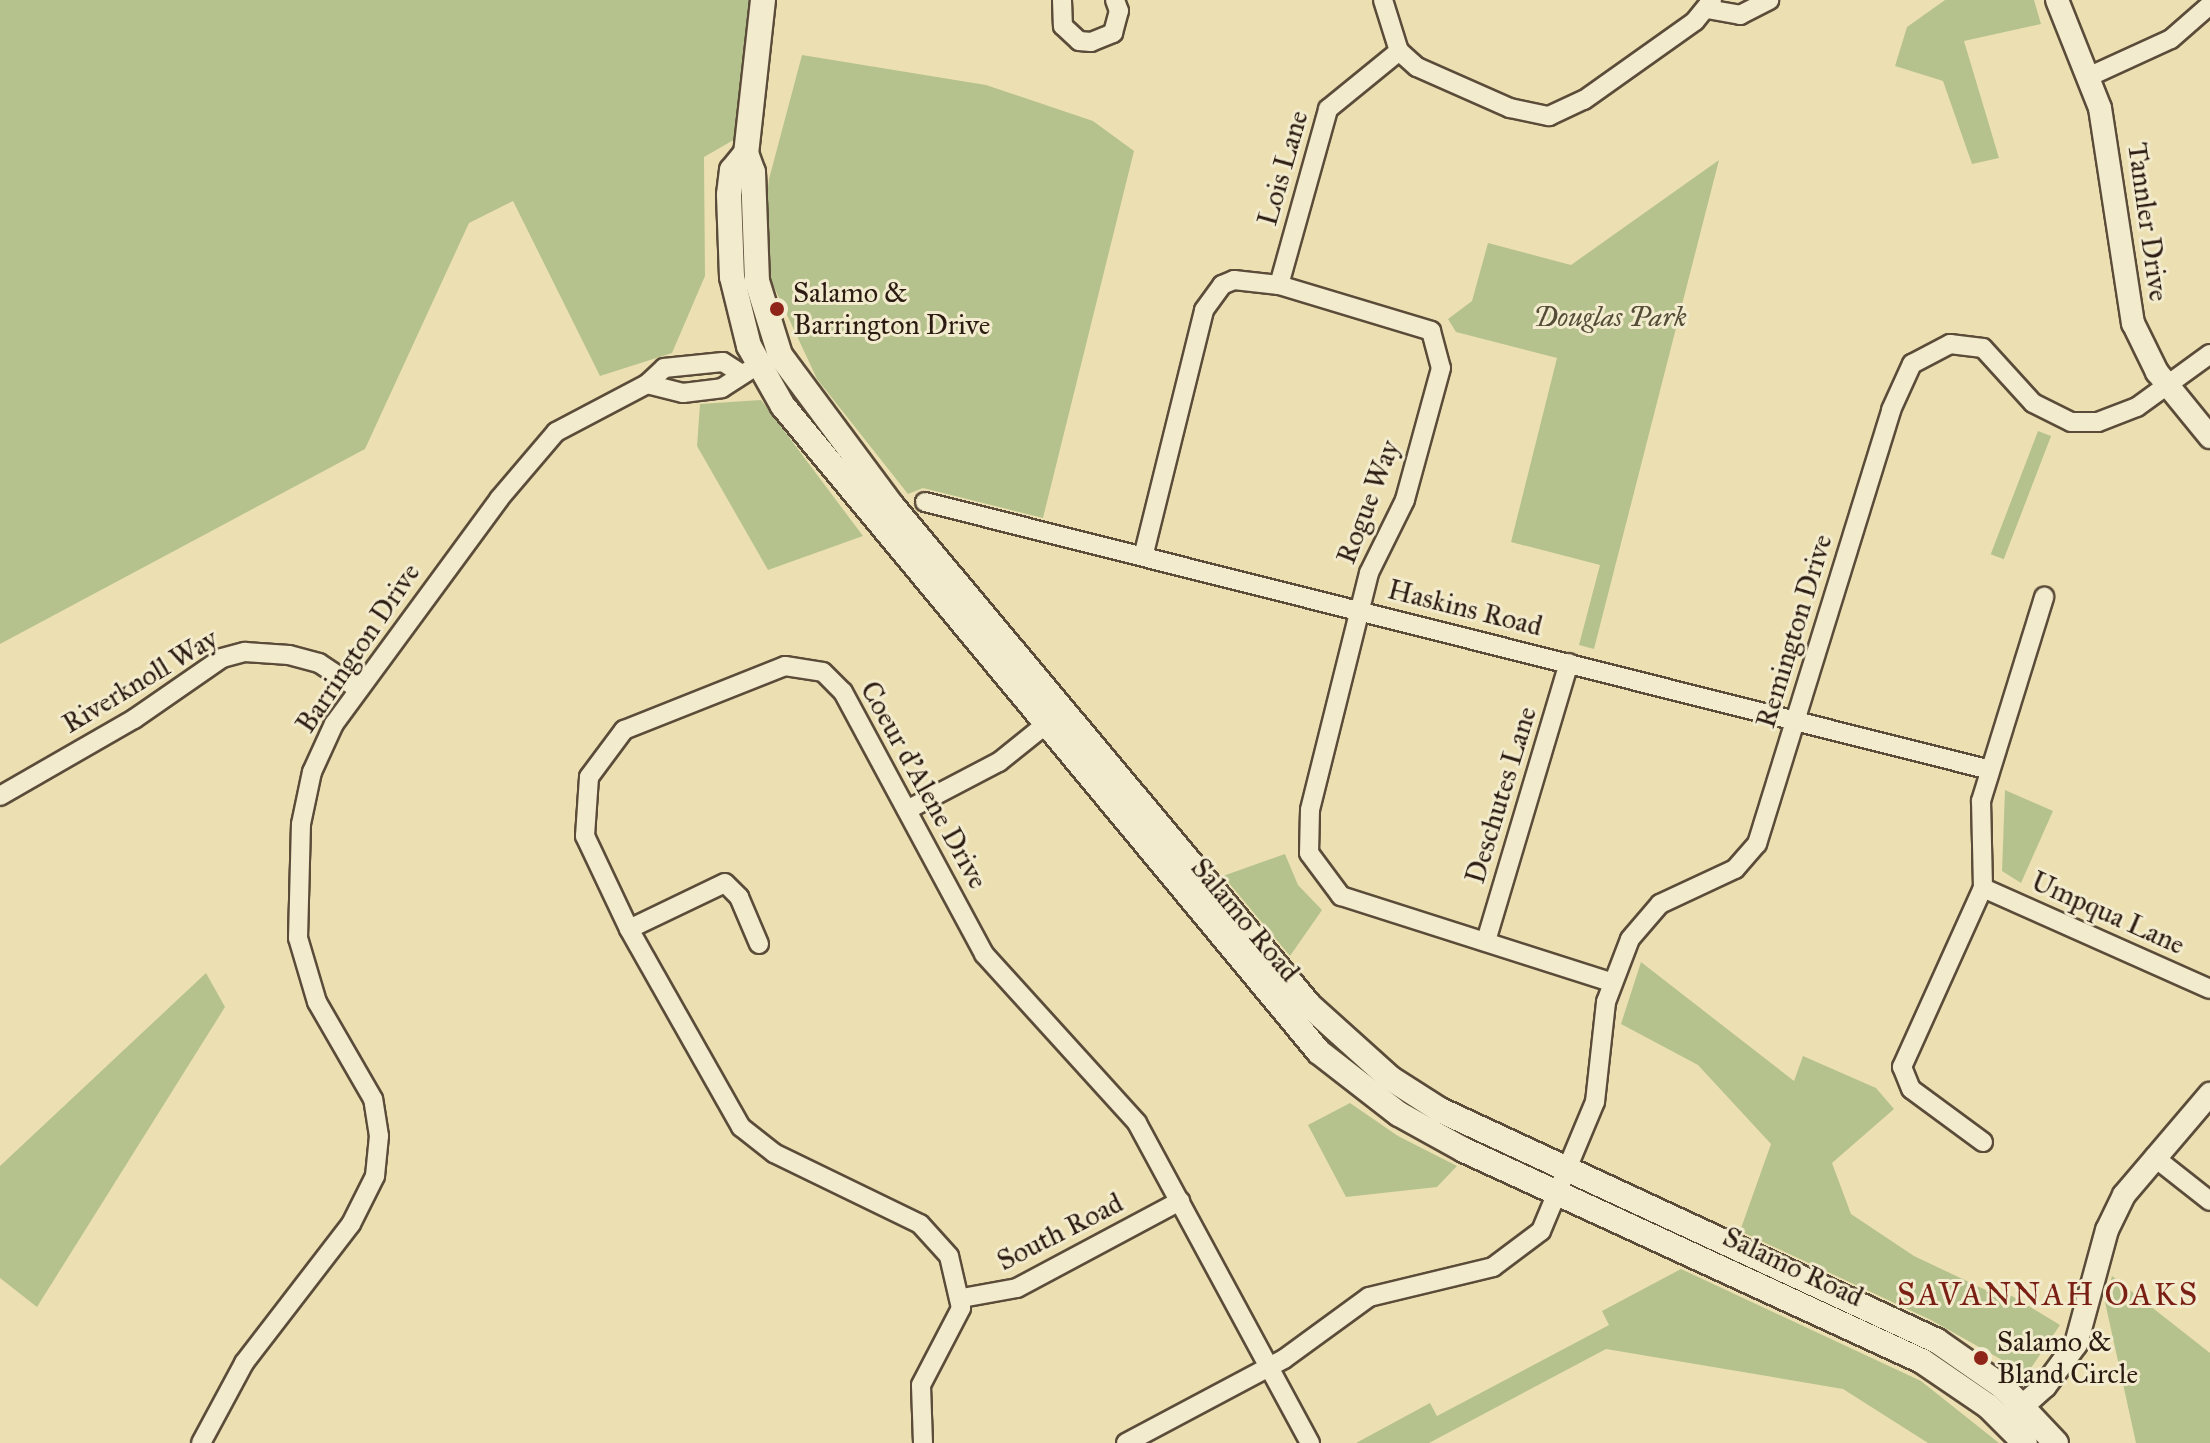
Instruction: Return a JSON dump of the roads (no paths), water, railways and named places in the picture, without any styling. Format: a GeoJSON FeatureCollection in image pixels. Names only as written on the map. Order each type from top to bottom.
{"type":"FeatureCollection","features":[{"type":"Feature","properties":{"kind":"main road","name":"Salamo Road"},"geometry":{"type":"LineString","coordinates":[[763,0],[746,153],[732,170],[727,238],[739,314],[760,365],[799,429],[1310,1006],[1350,1044],[1440,1110],[1915,1329],[2024,1405],[2056,1443]]}},
{"type":"Feature","properties":{"kind":"main road","name":"Salamo Road"},"geometry":{"type":"LineString","coordinates":[[1055,718],[1319,1052],[1412,1121],[1559,1194],[1896,1347],[1948,1377],[2005,1422],[2025,1443]]}},
{"type":"Feature","properties":{"kind":"street"},"geometry":{"type":"LineString","coordinates":[[1062,0],[1063,26],[1079,41],[1091,42],[1113,33],[1119,11],[1115,0]]}},
{"type":"Feature","properties":{"kind":"street"},"geometry":{"type":"LineString","coordinates":[[1383,0],[1399,51],[1432,75],[1510,108],[1549,116],[1584,100],[1710,4],[1740,15],[1769,0]]}},
{"type":"Feature","properties":{"kind":"street","name":"Tannler Drive"},"geometry":{"type":"LineString","coordinates":[[2057,0],[2103,124],[2128,305],[2166,386],[2210,437]]}},
{"type":"Feature","properties":{"kind":"street"},"geometry":{"type":"LineString","coordinates":[[2088,77],[2171,39],[2210,5]]}},
{"type":"Feature","properties":{"kind":"street","name":"Lois Lane"},"geometry":{"type":"LineString","coordinates":[[1279,285],[1328,109],[1399,51]]}},
{"type":"Feature","properties":{"kind":"street","name":"Rogue Way"},"geometry":{"type":"LineString","coordinates":[[1144,553],[1209,298],[1234,280],[1279,285],[1422,325],[1442,354],[1405,500],[1377,549],[1359,610],[1310,810],[1309,853],[1341,896],[1611,982]]}},
{"type":"Feature","properties":{"kind":"street","name":"Remington Drive"},"geometry":{"type":"LineString","coordinates":[[1126,1443],[1269,1367],[1369,1297],[1486,1269],[1514,1256],[1541,1231],[1559,1194],[1598,1093],[1611,982],[1630,939],[1660,904],[1748,860],[1796,719],[1891,410],[1912,364],[1950,344],[1983,348],[2033,403],[2071,422],[2119,417],[2210,354]]}},
{"type":"Feature","properties":{"kind":"street","name":"Barrington Drive"},"geometry":{"type":"LineString","coordinates":[[201,1443],[244,1363],[351,1224],[375,1176],[379,1136],[373,1099],[317,1002],[298,938],[299,850],[309,785],[334,724],[534,454],[597,406],[647,384],[664,368],[723,362],[760,365]]}},
{"type":"Feature","properties":{"kind":"street"},"geometry":{"type":"LineString","coordinates":[[647,384],[683,393],[722,388],[760,365]]}},
{"type":"Feature","properties":{"kind":"street","name":"Haskins Road"},"geometry":{"type":"LineString","coordinates":[[925,502],[1144,553],[1990,770]]}},
{"type":"Feature","properties":{"kind":"street"},"geometry":{"type":"LineString","coordinates":[[1983,1142],[1911,1089],[1902,1067],[1983,888],[1979,821],[1990,770],[2044,597]]}},
{"type":"Feature","properties":{"kind":"street","name":"Riverknoll Way"},"geometry":{"type":"LineString","coordinates":[[0,796],[137,718],[222,658],[245,652],[289,655],[319,663],[358,689]]}},
{"type":"Feature","properties":{"kind":"street","name":"Deschutes Lane"},"geometry":{"type":"LineString","coordinates":[[1486,941],[1569,663]]}},
{"type":"Feature","properties":{"kind":"street","name":"Coeur d'Alene Drive"},"geometry":{"type":"LineString","coordinates":[[962,1298],[956,1269],[930,1232],[774,1153],[741,1127],[629,929],[588,848],[583,808],[601,753],[644,718],[785,666],[814,668],[843,692],[984,954],[1116,1095],[1180,1201],[1310,1443]]}},
{"type":"Feature","properties":{"kind":"street"},"geometry":{"type":"LineString","coordinates":[[907,810],[999,762],[1055,718]]}},
{"type":"Feature","properties":{"kind":"street"},"geometry":{"type":"LineString","coordinates":[[629,929],[725,883],[759,944]]}},
{"type":"Feature","properties":{"kind":"street","name":"Umpqua Lane"},"geometry":{"type":"LineString","coordinates":[[1983,888],[2210,989]]}},
{"type":"Feature","properties":{"kind":"street"},"geometry":{"type":"LineString","coordinates":[[2005,1422],[2024,1405],[2076,1344],[2107,1230],[2154,1157],[2210,1094]]}},
{"type":"Feature","properties":{"kind":"street"},"geometry":{"type":"LineString","coordinates":[[2154,1157],[2210,1201]]}},
{"type":"Feature","properties":{"kind":"street","name":"South Road"},"geometry":{"type":"LineString","coordinates":[[962,1298],[1017,1288],[1180,1201]]}},
{"type":"Feature","properties":{"kind":"street"},"geometry":{"type":"LineString","coordinates":[[923,1443],[921,1385],[956,1325],[962,1298]]}},
{"type":"Feature","properties":{"kind":"place","name":"Salamo & Barrington Drive"},"geometry":{"type":"Point","coordinates":[777,309]}},
{"type":"Feature","properties":{"kind":"place","name":"Salamo & Bland Circle"},"geometry":{"type":"Point","coordinates":[1981,1358]}},
{"type":"Feature","properties":{"kind":"district","name":"SAVANNAH OAKS"},"geometry":{"type":"Point","coordinates":[2048,1295]}},
{"type":"Feature","properties":{"kind":"park label","name":"Douglas Park"},"geometry":{"type":"Point","coordinates":[1610,317]}}]}
